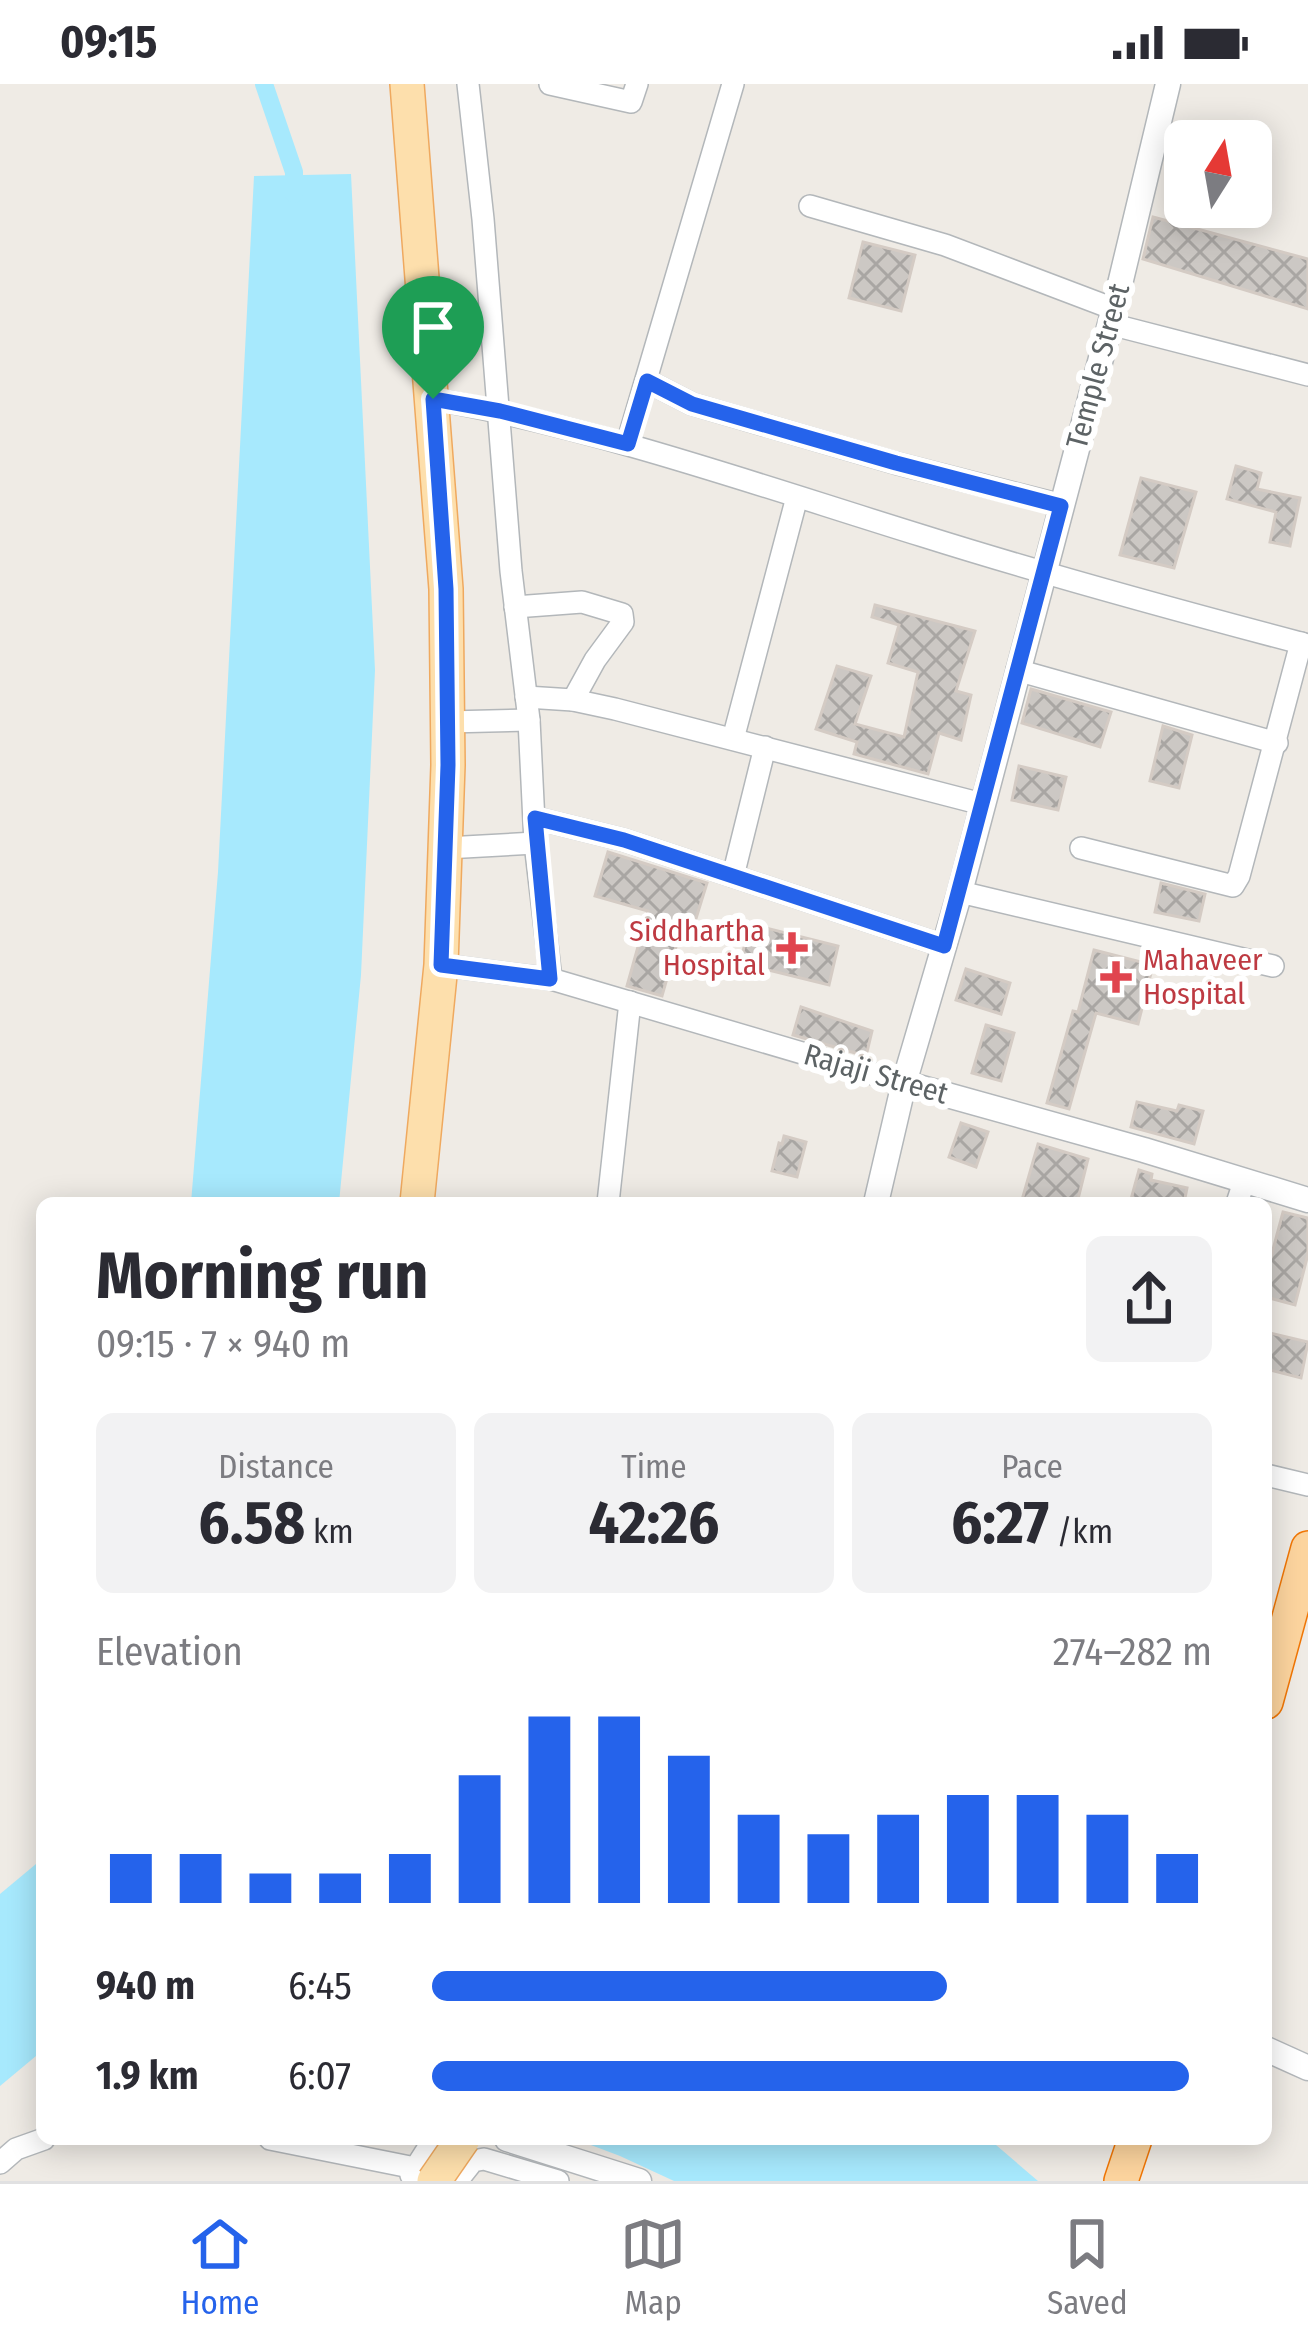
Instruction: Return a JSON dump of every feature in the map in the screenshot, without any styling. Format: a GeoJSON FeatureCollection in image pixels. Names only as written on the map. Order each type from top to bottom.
{"type":"FeatureCollection","features":[{"type":"Feature","properties":{"kind":"highway"},"geometry":{"type":"LineString","coordinates":[[1272,1683],[1308,1548]]}},
{"type":"Feature","properties":{"kind":"highway"},"geometry":{"type":"LineString","coordinates":[[1120,2181],[1133,2145]]}},
{"type":"Feature","properties":{"kind":"main road"},"geometry":{"type":"LineString","coordinates":[[407,84],[446,589],[448,722],[441,965],[418,1197]]}},
{"type":"Feature","properties":{"kind":"main road"},"geometry":{"type":"LineString","coordinates":[[419,2177],[463,2163]]}},
{"type":"Feature","properties":{"kind":"street"},"geometry":{"type":"LineString","coordinates":[[467,84],[550,979]]}},
{"type":"Feature","properties":{"kind":"street"},"geometry":{"type":"LineString","coordinates":[[550,84],[631,102],[637,84]]}},
{"type":"Feature","properties":{"kind":"street"},"geometry":{"type":"LineString","coordinates":[[628,444],[733,84]]}},
{"type":"Feature","properties":{"kind":"street","name":"Temple Street"},"geometry":{"type":"LineString","coordinates":[[877,1197],[904,1083],[960,892],[1112,316],[1168,84]]}},
{"type":"Feature","properties":{"kind":"street"},"geometry":{"type":"LineString","coordinates":[[810,206],[945,245],[1112,316],[1308,375]]}},
{"type":"Feature","properties":{"kind":"street"},"geometry":{"type":"LineString","coordinates":[[647,381],[692,404],[1061,506]]}},
{"type":"Feature","properties":{"kind":"street"},"geometry":{"type":"LineString","coordinates":[[433,399],[628,444],[1042,574],[1305,644],[1233,886],[1081,848]]}},
{"type":"Feature","properties":{"kind":"street"},"geometry":{"type":"LineString","coordinates":[[733,739],[797,497]]}},
{"type":"Feature","properties":{"kind":"street"},"geometry":{"type":"LineString","coordinates":[[515,607],[582,602],[622,614],[622,622],[573,700]]}},
{"type":"Feature","properties":{"kind":"street"},"geometry":{"type":"LineString","coordinates":[[1017,670],[1276,743]]}},
{"type":"Feature","properties":{"kind":"street"},"geometry":{"type":"LineString","coordinates":[[526,697],[573,700],[982,804]]}},
{"type":"Feature","properties":{"kind":"street"},"geometry":{"type":"LineString","coordinates":[[448,722],[529,720]]}},
{"type":"Feature","properties":{"kind":"street"},"geometry":{"type":"LineString","coordinates":[[733,876],[765,747]]}},
{"type":"Feature","properties":{"kind":"street"},"geometry":{"type":"LineString","coordinates":[[535,818],[624,840],[944,946]]}},
{"type":"Feature","properties":{"kind":"street"},"geometry":{"type":"LineString","coordinates":[[446,848],[536,842]]}},
{"type":"Feature","properties":{"kind":"street"},"geometry":{"type":"LineString","coordinates":[[960,892],[1273,966]]}},
{"type":"Feature","properties":{"kind":"street","name":"Rajaji Street"},"geometry":{"type":"LineString","coordinates":[[441,965],[550,979],[1144,1150],[1240,1192],[1308,1200]]}},
{"type":"Feature","properties":{"kind":"street"},"geometry":{"type":"LineString","coordinates":[[609,1197],[630,1002]]}},
{"type":"Feature","properties":{"kind":"street"},"geometry":{"type":"LineString","coordinates":[[1272,1476],[1308,1485]]}},
{"type":"Feature","properties":{"kind":"street"},"geometry":{"type":"LineString","coordinates":[[1272,2052],[1308,2068]]}},
{"type":"Feature","properties":{"kind":"street"},"geometry":{"type":"LineString","coordinates":[[0,2163],[16,2149],[36,2142]]}},
{"type":"Feature","properties":{"kind":"street"},"geometry":{"type":"LineString","coordinates":[[294,2145],[419,2177],[432,2145]]}},
{"type":"Feature","properties":{"kind":"street"},"geometry":{"type":"LineString","coordinates":[[526,2145],[639,2181]]}},
{"type":"Feature","properties":{"kind":"street"},"geometry":{"type":"LineString","coordinates":[[463,2163],[484,2159],[558,2181]]}},
{"type":"Feature","properties":{"kind":"water"},"geometry":{"type":"Polygon","coordinates":[[[351,174],[375,670],[361,975],[340,1197],[191,1197],[218,872],[254,176],[351,174]]]}},
{"type":"Feature","properties":{"kind":"water"},"geometry":{"type":"Polygon","coordinates":[[[36,1864],[36,2056],[0,2086],[0,1894],[36,1864]]]}},
{"type":"Feature","properties":{"kind":"water"},"geometry":{"type":"Polygon","coordinates":[[[591,2145],[996,2145],[1038,2181],[674,2181],[591,2145]]]}},
{"type":"Feature","properties":{"kind":"building"},"geometry":{"type":"Polygon","coordinates":[[[1153,217],[1164,220],[1164,228],[1194,228],[1308,259],[1308,309],[1143,259],[1153,217]]]}},
{"type":"Feature","properties":{"kind":"building"},"geometry":{"type":"Polygon","coordinates":[[[863,242],[915,255],[901,311],[849,298],[863,242]]]}},
{"type":"Feature","properties":{"kind":"building"},"geometry":{"type":"Polygon","coordinates":[[[1236,466],[1261,473],[1257,489],[1300,498],[1290,546],[1270,542],[1276,512],[1227,499],[1236,466]]]}},
{"type":"Feature","properties":{"kind":"building"},"geometry":{"type":"Polygon","coordinates":[[[1141,478],[1196,492],[1174,568],[1120,555],[1141,478]]]}},
{"type":"Feature","properties":{"kind":"building"},"geometry":{"type":"Polygon","coordinates":[[[875,605],[975,631],[956,691],[971,695],[961,740],[939,733],[928,774],[854,754],[857,742],[816,729],[837,666],[871,676],[855,724],[904,737],[918,672],[888,663],[899,625],[872,617],[875,605]]]}},
{"type":"Feature","properties":{"kind":"building"},"geometry":{"type":"Polygon","coordinates":[[[1031,689],[1111,712],[1100,747],[1022,723],[1031,689]]]}},
{"type":"Feature","properties":{"kind":"building"},"geometry":{"type":"Polygon","coordinates":[[[1163,726],[1192,735],[1179,788],[1150,781],[1163,726]]]}},
{"type":"Feature","properties":{"kind":"building"},"geometry":{"type":"Polygon","coordinates":[[[1019,766],[1066,777],[1058,810],[1012,800],[1019,766]]]}},
{"type":"Feature","properties":{"kind":"building"},"geometry":{"type":"Polygon","coordinates":[[[608,852],[707,883],[694,925],[683,922],[662,996],[627,986],[648,911],[595,896],[608,852]]]}},
{"type":"Feature","properties":{"kind":"building"},"geometry":{"type":"Polygon","coordinates":[[[1161,883],[1205,894],[1199,921],[1155,912],[1161,883]]]}},
{"type":"Feature","properties":{"kind":"building"},"geometry":{"type":"Polygon","coordinates":[[[750,924],[838,946],[829,985],[740,963],[750,924]]]}},
{"type":"Feature","properties":{"kind":"building"},"geometry":{"type":"Polygon","coordinates":[[[1094,950],[1153,965],[1138,1024],[1096,1013],[1069,1109],[1047,1103],[1094,950]]]}},
{"type":"Feature","properties":{"kind":"building"},"geometry":{"type":"Polygon","coordinates":[[[966,969],[1010,983],[1001,1014],[956,1000],[966,969]]]}},
{"type":"Feature","properties":{"kind":"building"},"geometry":{"type":"Polygon","coordinates":[[[801,1007],[872,1031],[866,1056],[793,1035],[801,1007]]]}},
{"type":"Feature","properties":{"kind":"building"},"geometry":{"type":"Polygon","coordinates":[[[986,1025],[1014,1033],[1001,1081],[972,1073],[986,1025]]]}},
{"type":"Feature","properties":{"kind":"building"},"geometry":{"type":"Polygon","coordinates":[[[1137,1102],[1203,1111],[1194,1144],[1131,1127],[1137,1102]]]}},
{"type":"Feature","properties":{"kind":"building"},"geometry":{"type":"Polygon","coordinates":[[[961,1123],[988,1132],[976,1167],[949,1157],[961,1123]]]}},
{"type":"Feature","properties":{"kind":"building"},"geometry":{"type":"Polygon","coordinates":[[[784,1136],[806,1142],[797,1177],[772,1171],[784,1136]]]}},
{"type":"Feature","properties":{"kind":"building"},"geometry":{"type":"Polygon","coordinates":[[[1038,1144],[1088,1159],[1078,1197],[1023,1197],[1038,1144]]]}},
{"type":"Feature","properties":{"kind":"building"},"geometry":{"type":"Polygon","coordinates":[[[1139,1170],[1152,1174],[1151,1180],[1187,1188],[1185,1197],[1132,1197],[1139,1170]]]}},
{"type":"Feature","properties":{"kind":"building"},"geometry":{"type":"Polygon","coordinates":[[[1283,1212],[1308,1218],[1308,1254],[1295,1305],[1272,1299],[1272,1253],[1283,1212]]]}},
{"type":"Feature","properties":{"kind":"building"},"geometry":{"type":"Polygon","coordinates":[[[1272,1333],[1308,1342],[1301,1378],[1272,1371],[1272,1333]]]}},
{"type":"Feature","properties":{"kind":"waterway"},"geometry":{"type":"LineString","coordinates":[[264,84],[294,172],[294,194]]}},
{"type":"Feature","properties":{"kind":"place","name":"Siddhartha Hospital"},"geometry":{"type":"Point","coordinates":[792,948]}},
{"type":"Feature","properties":{"kind":"place","name":"Mahaveer Hospital"},"geometry":{"type":"Point","coordinates":[1116,977]}},
{"type":"Feature","properties":{"kind":"route"},"geometry":{"type":"LineString","coordinates":[[647,381],[692,404],[1061,506],[944,946],[624,840],[535,818],[550,979],[441,965],[448,765],[446,589],[433,399],[628,444],[647,381]]}}]}
